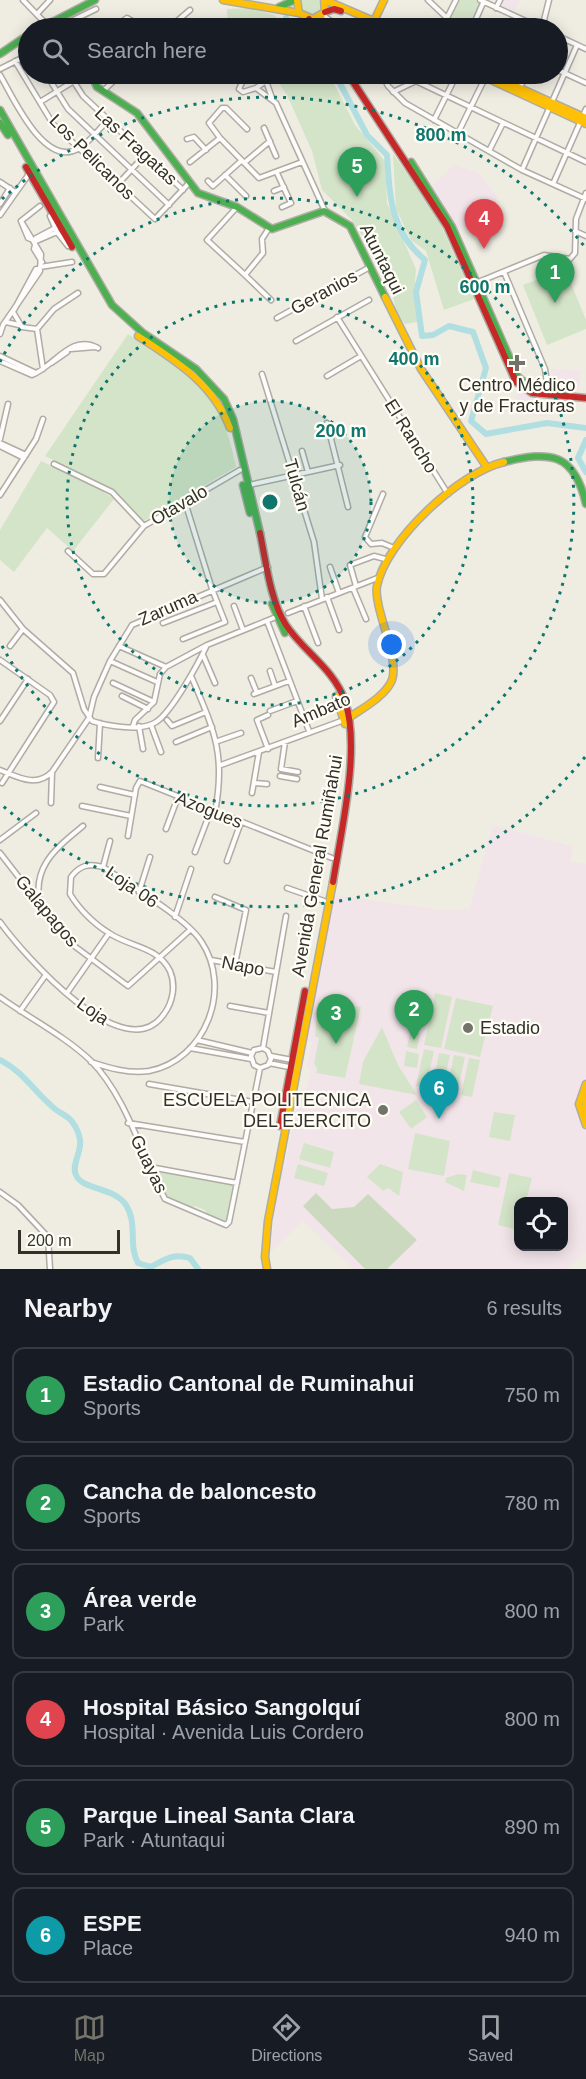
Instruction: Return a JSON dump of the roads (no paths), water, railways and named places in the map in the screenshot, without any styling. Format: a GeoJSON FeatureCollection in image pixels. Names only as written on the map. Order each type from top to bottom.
{"type":"FeatureCollection","features":[{"type":"Feature","properties":{"kind":"main road"},"geometry":{"type":"LineString","coordinates":[[66,18],[95,0]]}},
{"type":"Feature","properties":{"kind":"main road"},"geometry":{"type":"LineString","coordinates":[[223,0],[299,13],[307,18]]}},
{"type":"Feature","properties":{"kind":"main road"},"geometry":{"type":"LineString","coordinates":[[275,8],[296,0],[299,13]]}},
{"type":"Feature","properties":{"kind":"main road"},"geometry":{"type":"LineString","coordinates":[[323,18],[325,0],[363,18]]}},
{"type":"Feature","properties":{"kind":"main road"},"geometry":{"type":"LineString","coordinates":[[372,18],[384,0]]}},
{"type":"Feature","properties":{"kind":"main road"},"geometry":{"type":"LineString","coordinates":[[312,18],[337,9],[361,18]]}},
{"type":"Feature","properties":{"kind":"main road"},"geometry":{"type":"LineString","coordinates":[[0,54],[18,41]]}},
{"type":"Feature","properties":{"kind":"main road"},"geometry":{"type":"LineString","coordinates":[[0,48],[13,44]]}},
{"type":"Feature","properties":{"kind":"main road"},"geometry":{"type":"LineString","coordinates":[[95,84],[137,113],[166,147],[189,183],[201,194],[237,207],[276,229],[325,211]]}},
{"type":"Feature","properties":{"kind":"main road"},"geometry":{"type":"LineString","coordinates":[[355,84],[438,211],[518,377],[530,388],[548,393],[586,396]]}},
{"type":"Feature","properties":{"kind":"main road"},"geometry":{"type":"LineString","coordinates":[[360,84],[443,210],[474,284]]}},
{"type":"Feature","properties":{"kind":"main road"},"geometry":{"type":"LineString","coordinates":[[506,84],[584,120]]}},
{"type":"Feature","properties":{"kind":"main road","name":"Avenida General Rumiñahui"},"geometry":{"type":"LineString","coordinates":[[0,110],[112,304],[133,326],[206,376],[224,399],[233,419],[249,485],[276,617],[286,634],[330,685],[347,719],[346,751],[332,858],[296,1060]]}},
{"type":"Feature","properties":{"kind":"main road","name":"Avenida General Rumiñahui"},"geometry":{"type":"LineString","coordinates":[[0,123],[29,173],[43,205],[73,249],[104,302],[120,322],[196,376],[216,398],[229,425],[266,568],[286,625],[333,680],[344,698],[352,749],[333,880],[263,1227],[262,1269]]}},
{"type":"Feature","properties":{"kind":"main road","name":"Atuntaqui"},"geometry":{"type":"LineString","coordinates":[[325,211],[350,226],[421,369],[486,466]]}},
{"type":"Feature","properties":{"kind":"main road"},"geometry":{"type":"LineString","coordinates":[[486,466],[533,455],[549,455],[572,468],[581,483],[586,504]]}},
{"type":"Feature","properties":{"kind":"main road","name":"Ambato"},"geometry":{"type":"LineString","coordinates":[[347,719],[383,693],[393,676],[392,660],[377,594],[380,577],[394,548],[407,529],[448,494],[486,466]]}},
{"type":"Feature","properties":{"kind":"main road","name":"Avenida General Rumiñahui"},"geometry":{"type":"LineString","coordinates":[[267,1269],[265,1257],[268,1221],[294,1068]]}},
{"type":"Feature","properties":{"kind":"main road"},"geometry":{"type":"LineString","coordinates":[[586,1084],[579,1099],[580,1112],[586,1125]]}},
{"type":"Feature","properties":{"kind":"main road"},"geometry":{"type":"LineString","coordinates":[[586,1094],[586,1113]]}},
{"type":"Feature","properties":{"kind":"street"},"geometry":{"type":"LineString","coordinates":[[23,0],[41,18]]}},
{"type":"Feature","properties":{"kind":"street"},"geometry":{"type":"LineString","coordinates":[[31,8],[33,0]]}},
{"type":"Feature","properties":{"kind":"street"},"geometry":{"type":"LineString","coordinates":[[37,14],[50,0]]}},
{"type":"Feature","properties":{"kind":"street"},"geometry":{"type":"LineString","coordinates":[[428,0],[447,18],[456,0]]}},
{"type":"Feature","properties":{"kind":"street"},"geometry":{"type":"LineString","coordinates":[[496,8],[500,0]]}},
{"type":"Feature","properties":{"kind":"street"},"geometry":{"type":"LineString","coordinates":[[544,18],[549,0]]}},
{"type":"Feature","properties":{"kind":"street"},"geometry":{"type":"LineString","coordinates":[[476,18],[482,2],[519,18]]}},
{"type":"Feature","properties":{"kind":"street"},"geometry":{"type":"LineString","coordinates":[[74,18],[96,9]]}},
{"type":"Feature","properties":{"kind":"street"},"geometry":{"type":"LineString","coordinates":[[181,18],[190,10]]}},
{"type":"Feature","properties":{"kind":"street"},"geometry":{"type":"LineString","coordinates":[[323,15],[327,18]]}},
{"type":"Feature","properties":{"kind":"street"},"geometry":{"type":"LineString","coordinates":[[568,41],[586,49]]}},
{"type":"Feature","properties":{"kind":"street"},"geometry":{"type":"LineString","coordinates":[[568,69],[577,45]]}},
{"type":"Feature","properties":{"kind":"street"},"geometry":{"type":"LineString","coordinates":[[0,69],[18,60]]}},
{"type":"Feature","properties":{"kind":"street","name":"Los Pelicanos"},"geometry":{"type":"LineString","coordinates":[[15,62],[18,67]]}},
{"type":"Feature","properties":{"kind":"street"},"geometry":{"type":"LineString","coordinates":[[0,75],[38,138],[55,150],[70,152],[80,148],[108,120]]}},
{"type":"Feature","properties":{"kind":"street"},"geometry":{"type":"LineString","coordinates":[[568,75],[586,83]]}},
{"type":"Feature","properties":{"kind":"street","name":"Los Pelicanos"},"geometry":{"type":"LineString","coordinates":[[29,84],[53,124],[155,219],[169,205]]}},
{"type":"Feature","properties":{"kind":"street"},"geometry":{"type":"LineString","coordinates":[[52,84],[66,107],[169,205],[189,183]]}},
{"type":"Feature","properties":{"kind":"street"},"geometry":{"type":"LineString","coordinates":[[40,102],[69,84]]}},
{"type":"Feature","properties":{"kind":"street","name":"Las Fragatas"},"geometry":{"type":"LineString","coordinates":[[76,84],[83,96],[183,190]]}},
{"type":"Feature","properties":{"kind":"street"},"geometry":{"type":"LineString","coordinates":[[103,91],[110,84]]}},
{"type":"Feature","properties":{"kind":"street"},"geometry":{"type":"LineString","coordinates":[[241,84],[239,89],[243,92],[262,84]]}},
{"type":"Feature","properties":{"kind":"street"},"geometry":{"type":"LineString","coordinates":[[267,84],[325,211]]}},
{"type":"Feature","properties":{"kind":"street"},"geometry":{"type":"LineString","coordinates":[[388,84],[405,103],[458,134],[522,170],[585,197],[574,230],[575,253],[570,259],[544,255],[474,284]]}},
{"type":"Feature","properties":{"kind":"street"},"geometry":{"type":"LineString","coordinates":[[393,92],[410,84]]}},
{"type":"Feature","properties":{"kind":"street"},"geometry":{"type":"LineString","coordinates":[[423,84],[586,162]]}},
{"type":"Feature","properties":{"kind":"street"},"geometry":{"type":"LineString","coordinates":[[434,120],[452,84]]}},
{"type":"Feature","properties":{"kind":"street"},"geometry":{"type":"LineString","coordinates":[[458,134],[482,84]]}},
{"type":"Feature","properties":{"kind":"street"},"geometry":{"type":"LineString","coordinates":[[519,90],[522,84]]}},
{"type":"Feature","properties":{"kind":"street"},"geometry":{"type":"LineString","coordinates":[[522,170],[561,84]]}},
{"type":"Feature","properties":{"kind":"street"},"geometry":{"type":"LineString","coordinates":[[256,88],[272,98]]}},
{"type":"Feature","properties":{"kind":"street"},"geometry":{"type":"LineString","coordinates":[[247,129],[226,108],[222,108],[208,123],[259,178],[302,162]]}},
{"type":"Feature","properties":{"kind":"street"},"geometry":{"type":"LineString","coordinates":[[553,184],[584,120],[586,109]]}},
{"type":"Feature","properties":{"kind":"street"},"geometry":{"type":"LineString","coordinates":[[489,151],[503,123]]}},
{"type":"Feature","properties":{"kind":"street"},"geometry":{"type":"LineString","coordinates":[[264,128],[276,156]]}},
{"type":"Feature","properties":{"kind":"street"},"geometry":{"type":"LineString","coordinates":[[188,139],[194,137],[206,150]]}},
{"type":"Feature","properties":{"kind":"street"},"geometry":{"type":"LineString","coordinates":[[190,162],[220,138]]}},
{"type":"Feature","properties":{"kind":"street"},"geometry":{"type":"LineString","coordinates":[[208,181],[212,186],[270,141]]}},
{"type":"Feature","properties":{"kind":"street"},"geometry":{"type":"LineString","coordinates":[[117,184],[145,155]]}},
{"type":"Feature","properties":{"kind":"street"},"geometry":{"type":"LineString","coordinates":[[0,215],[29,173]]}},
{"type":"Feature","properties":{"kind":"street"},"geometry":{"type":"LineString","coordinates":[[277,173],[291,203],[282,207]]}},
{"type":"Feature","properties":{"kind":"street"},"geometry":{"type":"LineString","coordinates":[[225,175],[246,196]]}},
{"type":"Feature","properties":{"kind":"street"},"geometry":{"type":"LineString","coordinates":[[0,182],[15,192]]}},
{"type":"Feature","properties":{"kind":"street"},"geometry":{"type":"LineString","coordinates":[[274,191],[284,187]]}},
{"type":"Feature","properties":{"kind":"street"},"geometry":{"type":"LineString","coordinates":[[0,204],[10,188]]}},
{"type":"Feature","properties":{"kind":"street"},"geometry":{"type":"LineString","coordinates":[[0,334],[3,324],[40,266],[41,255],[20,224],[21,221],[43,205],[56,230],[73,249]]}},
{"type":"Feature","properties":{"kind":"street"},"geometry":{"type":"LineString","coordinates":[[237,207],[207,241],[271,300]]}},
{"type":"Feature","properties":{"kind":"street"},"geometry":{"type":"LineString","coordinates":[[245,275],[263,253],[262,239],[270,227]]}},
{"type":"Feature","properties":{"kind":"street"},"geometry":{"type":"LineString","coordinates":[[33,242],[36,238],[56,230]]}},
{"type":"Feature","properties":{"kind":"street"},"geometry":{"type":"LineString","coordinates":[[574,230],[586,236]]}},
{"type":"Feature","properties":{"kind":"street"},"geometry":{"type":"LineString","coordinates":[[40,266],[72,262]]}},
{"type":"Feature","properties":{"kind":"street","name":"Geranios"},"geometry":{"type":"LineString","coordinates":[[278,318],[371,266]]}},
{"type":"Feature","properties":{"kind":"street"},"geometry":{"type":"LineString","coordinates":[[504,272],[545,369],[548,393]]}},
{"type":"Feature","properties":{"kind":"street"},"geometry":{"type":"LineString","coordinates":[[43,369],[37,329],[54,309],[78,293]]}},
{"type":"Feature","properties":{"kind":"street"},"geometry":{"type":"LineString","coordinates":[[296,341],[369,300]]}},
{"type":"Feature","properties":{"kind":"street"},"geometry":{"type":"LineString","coordinates":[[13,311],[19,325]]}},
{"type":"Feature","properties":{"kind":"street","name":"El Rancho"},"geometry":{"type":"LineString","coordinates":[[337,317],[448,494]]}},
{"type":"Feature","properties":{"kind":"street"},"geometry":{"type":"LineString","coordinates":[[3,324],[37,329]]}},
{"type":"Feature","properties":{"kind":"street"},"geometry":{"type":"LineString","coordinates":[[0,358],[36,373],[63,351],[97,347]]}},
{"type":"Feature","properties":{"kind":"street"},"geometry":{"type":"LineString","coordinates":[[327,376],[361,356]]}},
{"type":"Feature","properties":{"kind":"street","name":"Tulcán"},"geometry":{"type":"LineString","coordinates":[[262,374],[296,475],[314,542],[325,598],[339,630]]}},
{"type":"Feature","properties":{"kind":"street"},"geometry":{"type":"LineString","coordinates":[[8,404],[0,442],[25,456]]}},
{"type":"Feature","properties":{"kind":"street"},"geometry":{"type":"LineString","coordinates":[[0,493],[36,439],[43,419]]}},
{"type":"Feature","properties":{"kind":"street"},"geometry":{"type":"LineString","coordinates":[[327,423],[340,465],[348,507]]}},
{"type":"Feature","properties":{"kind":"street"},"geometry":{"type":"LineString","coordinates":[[302,452],[308,472]]}},
{"type":"Feature","properties":{"kind":"street"},"geometry":{"type":"LineString","coordinates":[[54,464],[112,492],[144,526]]}},
{"type":"Feature","properties":{"kind":"street"},"geometry":{"type":"LineString","coordinates":[[249,485],[340,465]]}},
{"type":"Feature","properties":{"kind":"street","name":"Otavalo"},"geometry":{"type":"LineString","coordinates":[[68,551],[90,571],[100,575],[106,572],[144,526],[240,470]]}},
{"type":"Feature","properties":{"kind":"street"},"geometry":{"type":"LineString","coordinates":[[383,494],[365,539],[371,544],[381,543],[394,548]]}},
{"type":"Feature","properties":{"kind":"street"},"geometry":{"type":"LineString","coordinates":[[183,639],[224,622],[185,502]]}},
{"type":"Feature","properties":{"kind":"street"},"geometry":{"type":"LineString","coordinates":[[366,619],[354,587],[350,565],[374,556],[385,560]]}},
{"type":"Feature","properties":{"kind":"street"},"geometry":{"type":"LineString","coordinates":[[330,567],[339,593]]}},
{"type":"Feature","properties":{"kind":"street","name":"Zaruma"},"geometry":{"type":"LineString","coordinates":[[52,772],[89,718],[94,697],[110,661],[134,623],[266,568]]}},
{"type":"Feature","properties":{"kind":"street"},"geometry":{"type":"LineString","coordinates":[[288,613],[380,577]]}},
{"type":"Feature","properties":{"kind":"street"},"geometry":{"type":"LineString","coordinates":[[368,582],[377,594]]}},
{"type":"Feature","properties":{"kind":"street"},"geometry":{"type":"LineString","coordinates":[[0,600],[23,629],[73,673],[89,718],[100,723],[139,726],[151,725],[162,718],[179,691],[192,678],[207,645]]}},
{"type":"Feature","properties":{"kind":"street"},"geometry":{"type":"LineString","coordinates":[[163,623],[217,602]]}},
{"type":"Feature","properties":{"kind":"street"},"geometry":{"type":"LineString","coordinates":[[234,606],[243,630]]}},
{"type":"Feature","properties":{"kind":"street"},"geometry":{"type":"LineString","coordinates":[[304,606],[318,643]]}},
{"type":"Feature","properties":{"kind":"street"},"geometry":{"type":"LineString","coordinates":[[133,726],[139,716],[154,702],[157,682],[166,667],[207,645],[276,617]]}},
{"type":"Feature","properties":{"kind":"street"},"geometry":{"type":"LineString","coordinates":[[267,621],[309,731]]}},
{"type":"Feature","properties":{"kind":"street"},"geometry":{"type":"LineString","coordinates":[[10,646],[23,629]]}},
{"type":"Feature","properties":{"kind":"street"},"geometry":{"type":"LineString","coordinates":[[119,646],[166,667]]}},
{"type":"Feature","properties":{"kind":"street"},"geometry":{"type":"LineString","coordinates":[[203,655],[215,683]]}},
{"type":"Feature","properties":{"kind":"street"},"geometry":{"type":"LineString","coordinates":[[0,660],[53,697],[54,702],[2,783]]}},
{"type":"Feature","properties":{"kind":"street"},"geometry":{"type":"LineString","coordinates":[[110,661],[157,682]]}},
{"type":"Feature","properties":{"kind":"street"},"geometry":{"type":"LineString","coordinates":[[270,671],[275,686]]}},
{"type":"Feature","properties":{"kind":"street"},"geometry":{"type":"LineString","coordinates":[[192,678],[218,741],[221,765],[213,811],[195,852]]}},
{"type":"Feature","properties":{"kind":"street"},"geometry":{"type":"LineString","coordinates":[[251,678],[255,693],[290,681]]}},
{"type":"Feature","properties":{"kind":"street"},"geometry":{"type":"LineString","coordinates":[[0,721],[28,679]]}},
{"type":"Feature","properties":{"kind":"street"},"geometry":{"type":"LineString","coordinates":[[114,683],[154,702]]}},
{"type":"Feature","properties":{"kind":"street"},"geometry":{"type":"LineString","coordinates":[[122,696],[148,709]]}},
{"type":"Feature","properties":{"kind":"street"},"geometry":{"type":"LineString","coordinates":[[268,749],[257,720],[297,701]]}},
{"type":"Feature","properties":{"kind":"street"},"geometry":{"type":"LineString","coordinates":[[167,720],[172,726],[206,712]]}},
{"type":"Feature","properties":{"kind":"street","name":"Ambato"},"geometry":{"type":"LineString","coordinates":[[221,765],[347,719]]}},
{"type":"Feature","properties":{"kind":"street"},"geometry":{"type":"LineString","coordinates":[[98,758],[100,723]]}},
{"type":"Feature","properties":{"kind":"street"},"geometry":{"type":"LineString","coordinates":[[151,725],[161,752]]}},
{"type":"Feature","properties":{"kind":"street"},"geometry":{"type":"LineString","coordinates":[[139,726],[143,749]]}},
{"type":"Feature","properties":{"kind":"street"},"geometry":{"type":"LineString","coordinates":[[176,742],[212,726]]}},
{"type":"Feature","properties":{"kind":"street"},"geometry":{"type":"LineString","coordinates":[[218,741],[241,733]]}},
{"type":"Feature","properties":{"kind":"street"},"geometry":{"type":"LineString","coordinates":[[285,742],[280,769],[298,772]]}},
{"type":"Feature","properties":{"kind":"street"},"geometry":{"type":"LineString","coordinates":[[252,793],[260,752]]}},
{"type":"Feature","properties":{"kind":"street"},"geometry":{"type":"LineString","coordinates":[[0,770],[37,781],[52,772]]}},
{"type":"Feature","properties":{"kind":"street"},"geometry":{"type":"LineString","coordinates":[[288,778],[290,771]]}},
{"type":"Feature","properties":{"kind":"street"},"geometry":{"type":"LineString","coordinates":[[51,804],[52,772]]}},
{"type":"Feature","properties":{"kind":"street"},"geometry":{"type":"LineString","coordinates":[[280,776],[297,779]]}},
{"type":"Feature","properties":{"kind":"street","name":"Azogues"},"geometry":{"type":"LineString","coordinates":[[135,795],[140,781],[332,858]]}},
{"type":"Feature","properties":{"kind":"street"},"geometry":{"type":"LineString","coordinates":[[255,783],[267,784]]}},
{"type":"Feature","properties":{"kind":"street"},"geometry":{"type":"LineString","coordinates":[[100,787],[135,795],[128,836]]}},
{"type":"Feature","properties":{"kind":"street"},"geometry":{"type":"LineString","coordinates":[[166,829],[178,797]]}},
{"type":"Feature","properties":{"kind":"street"},"geometry":{"type":"LineString","coordinates":[[82,807],[132,816]]}},
{"type":"Feature","properties":{"kind":"street"},"geometry":{"type":"LineString","coordinates":[[0,840],[36,813]]}},
{"type":"Feature","properties":{"kind":"street"},"geometry":{"type":"LineString","coordinates":[[227,861],[241,822]]}},
{"type":"Feature","properties":{"kind":"street"},"geometry":{"type":"LineString","coordinates":[[42,911],[38,892],[44,863],[54,850],[83,826]]}},
{"type":"Feature","properties":{"kind":"street"},"geometry":{"type":"LineString","coordinates":[[103,867],[110,841]]}},
{"type":"Feature","properties":{"kind":"street","name":"Galapagos"},"geometry":{"type":"LineString","coordinates":[[0,853],[42,911],[69,942],[128,986],[161,959]]}},
{"type":"Feature","properties":{"kind":"street"},"geometry":{"type":"LineString","coordinates":[[139,892],[150,857]]}},
{"type":"Feature","properties":{"kind":"street","name":"Loja 06"},"geometry":{"type":"LineString","coordinates":[[109,933],[76,903],[69,885],[71,877],[78,868],[92,864],[103,867],[175,917],[200,940],[211,960]]}},
{"type":"Feature","properties":{"kind":"street"},"geometry":{"type":"LineString","coordinates":[[175,917],[191,869]]}},
{"type":"Feature","properties":{"kind":"street"},"geometry":{"type":"LineString","coordinates":[[287,888],[324,902]]}},
{"type":"Feature","properties":{"kind":"street"},"geometry":{"type":"LineString","coordinates":[[215,897],[246,910],[235,964]]}},
{"type":"Feature","properties":{"kind":"street"},"geometry":{"type":"LineString","coordinates":[[263,1048],[286,916]]}},
{"type":"Feature","properties":{"kind":"street","name":"Loja"},"geometry":{"type":"LineString","coordinates":[[0,922],[19,949],[45,976],[108,1023],[128,1030],[144,1029],[160,1019],[171,1001],[171,974],[161,959]]}},
{"type":"Feature","properties":{"kind":"street"},"geometry":{"type":"LineString","coordinates":[[67,993],[109,933],[149,949],[161,959],[190,930]]}},
{"type":"Feature","properties":{"kind":"street"},"geometry":{"type":"LineString","coordinates":[[91,1062],[111,1069],[150,1071],[179,1058],[197,1040],[210,1017],[214,1003],[215,975],[211,960]]}},
{"type":"Feature","properties":{"kind":"street","name":"Napo"},"geometry":{"type":"LineString","coordinates":[[211,960],[276,972]]}},
{"type":"Feature","properties":{"kind":"street"},"geometry":{"type":"LineString","coordinates":[[20,1011],[45,976]]}},
{"type":"Feature","properties":{"kind":"street","name":"Guayas"},"geometry":{"type":"LineString","coordinates":[[0,997],[91,1062],[116,1095],[165,1199],[225,1224],[229,1222],[260,1068]]}},
{"type":"Feature","properties":{"kind":"street"},"geometry":{"type":"LineString","coordinates":[[230,1006],[269,1013]]}},
{"type":"Feature","properties":{"kind":"street"},"geometry":{"type":"LineString","coordinates":[[197,1040],[252,1053],[263,1048]]}},
{"type":"Feature","properties":{"kind":"street"},"geometry":{"type":"LineString","coordinates":[[190,1047],[251,1059],[260,1068],[269,1063],[294,1068]]}},
{"type":"Feature","properties":{"kind":"street"},"geometry":{"type":"LineString","coordinates":[[263,1048],[271,1056],[296,1060]]}},
{"type":"Feature","properties":{"kind":"street"},"geometry":{"type":"LineString","coordinates":[[251,1059],[252,1053]]}},
{"type":"Feature","properties":{"kind":"street"},"geometry":{"type":"LineString","coordinates":[[269,1063],[271,1056]]}},
{"type":"Feature","properties":{"kind":"street"},"geometry":{"type":"LineString","coordinates":[[149,1084],[253,1102]]}},
{"type":"Feature","properties":{"kind":"street"},"geometry":{"type":"LineString","coordinates":[[128,1123],[244,1142]]}},
{"type":"Feature","properties":{"kind":"street"},"geometry":{"type":"LineString","coordinates":[[150,1167],[237,1182]]}},
{"type":"Feature","properties":{"kind":"street"},"geometry":{"type":"LineString","coordinates":[[0,1192],[18,1206],[48,1237],[50,1269]]}},
{"type":"Feature","properties":{"kind":"waterway"},"geometry":{"type":"LineString","coordinates":[[340,84],[367,135],[387,155],[391,199],[398,225],[413,249],[425,260],[416,292],[422,336],[433,335],[449,326],[473,332],[486,368],[471,421],[486,434],[547,423],[586,428]]}},
{"type":"Feature","properties":{"kind":"waterway"},"geometry":{"type":"LineString","coordinates":[[586,440],[578,458],[586,472]]}},
{"type":"Feature","properties":{"kind":"waterway"},"geometry":{"type":"LineString","coordinates":[[0,1060],[16,1070],[48,1103],[74,1125],[79,1135],[80,1145],[75,1167],[76,1175],[79,1180],[114,1195],[126,1205],[132,1220],[134,1249],[138,1263],[151,1267],[179,1256],[190,1258],[198,1269]]}},
{"type":"Feature","properties":{"kind":"place","name":"Parque Lineal Santa Clara"},"geometry":{"type":"Point","coordinates":[357,197]}},
{"type":"Feature","properties":{"kind":"place","name":"Hospital Básico Sangolquí"},"geometry":{"type":"Point","coordinates":[484,249]}},
{"type":"Feature","properties":{"kind":"place","name":"Estadio Cantonal de Ruminahui"},"geometry":{"type":"Point","coordinates":[555,303]}},
{"type":"Feature","properties":{"kind":"place","name":"Centro Médico y de Fracturas"},"geometry":{"type":"Point","coordinates":[517,363]}},
{"type":"Feature","properties":{"kind":"place","name":"Estadio"},"geometry":{"type":"Point","coordinates":[468,1028]}},
{"type":"Feature","properties":{"kind":"place","name":"Cancha de baloncesto"},"geometry":{"type":"Point","coordinates":[414,1040]}},
{"type":"Feature","properties":{"kind":"place","name":"Área verde"},"geometry":{"type":"Point","coordinates":[336,1044]}},
{"type":"Feature","properties":{"kind":"place","name":"ESCUELA POLITECNICA DEL EJERCITO"},"geometry":{"type":"Point","coordinates":[383,1110]}},
{"type":"Feature","properties":{"kind":"place","name":"ESPE"},"geometry":{"type":"Point","coordinates":[439,1119]}}]}
